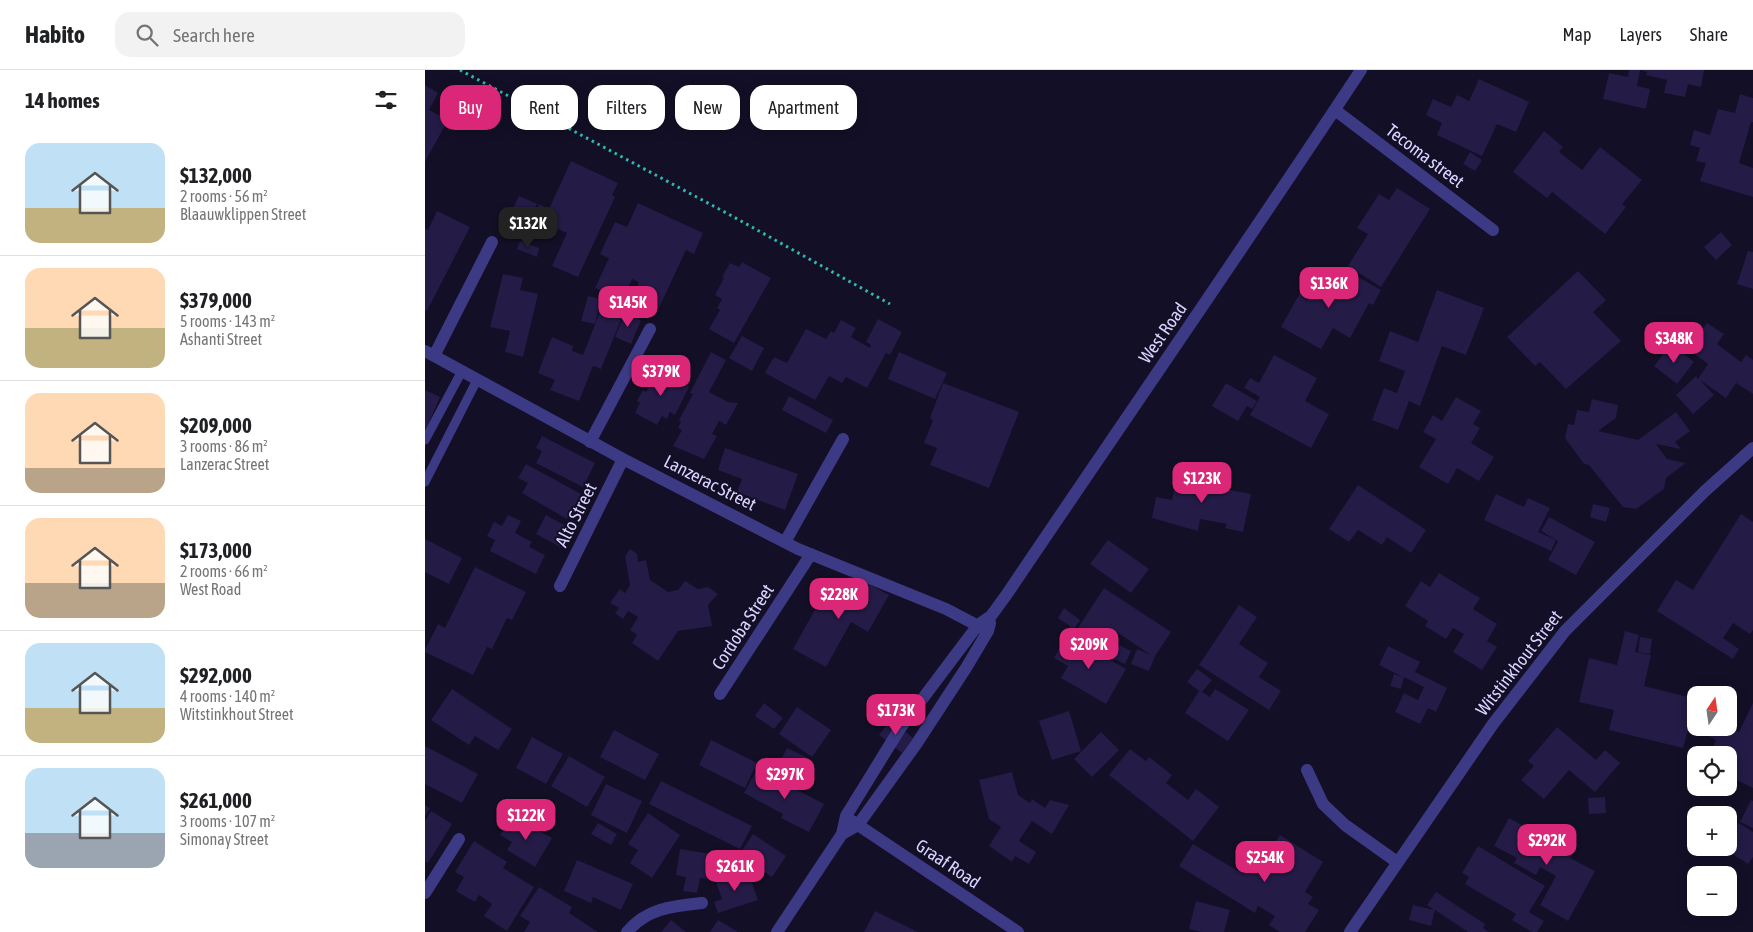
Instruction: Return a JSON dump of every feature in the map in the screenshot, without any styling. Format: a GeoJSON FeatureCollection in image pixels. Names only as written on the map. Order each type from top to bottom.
{"type":"FeatureCollection","features":[{"type":"Feature","properties":{"kind":"street","name":"West Road"},"geometry":{"type":"LineString","coordinates":[[777,932],[842,834],[846,816],[899,730],[983,628],[1213,293],[1361,70]]}},
{"type":"Feature","properties":{"kind":"street","name":"Tecoma street"},"geometry":{"type":"LineString","coordinates":[[1335,110],[1493,230]]}},
{"type":"Feature","properties":{"kind":"street"},"geometry":{"type":"LineString","coordinates":[[429,353],[492,242]]}},
{"type":"Feature","properties":{"kind":"street"},"geometry":{"type":"LineString","coordinates":[[590,442],[650,330]]}},
{"type":"Feature","properties":{"kind":"street","name":"Lanzerac Street"},"geometry":{"type":"LineString","coordinates":[[429,353],[590,442],[785,542],[946,609],[983,628]]}},
{"type":"Feature","properties":{"kind":"street"},"geometry":{"type":"LineString","coordinates":[[785,542],[843,439]]}},
{"type":"Feature","properties":{"kind":"street","name":"Witstinkhout Street"},"geometry":{"type":"LineString","coordinates":[[1350,932],[1493,724],[1565,631],[1705,491],[1753,448]]}},
{"type":"Feature","properties":{"kind":"street","name":"Alto Street"},"geometry":{"type":"LineString","coordinates":[[560,586],[623,459]]}},
{"type":"Feature","properties":{"kind":"street","name":"Cordoba Street"},"geometry":{"type":"LineString","coordinates":[[720,694],[811,554]]}},
{"type":"Feature","properties":{"kind":"street","name":"West Road"},"geometry":{"type":"LineString","coordinates":[[859,826],[944,703],[983,628]]}},
{"type":"Feature","properties":{"kind":"street"},"geometry":{"type":"LineString","coordinates":[[1307,770],[1323,804],[1345,825],[1397,862]]}},
{"type":"Feature","properties":{"kind":"street","name":"Graaf Road"},"geometry":{"type":"LineString","coordinates":[[846,816],[1018,932]]}},
{"type":"Feature","properties":{"kind":"street"},"geometry":{"type":"LineString","coordinates":[[842,834],[859,826]]}},
{"type":"Feature","properties":{"kind":"street"},"geometry":{"type":"LineString","coordinates":[[425,893],[459,839]]}},
{"type":"Feature","properties":{"kind":"street"},"geometry":{"type":"LineString","coordinates":[[627,932],[633,925],[662,908],[702,903]]}},
{"type":"Feature","properties":{"kind":"lane"},"geometry":{"type":"LineString","coordinates":[[425,440],[462,371]]}},
{"type":"Feature","properties":{"kind":"lane"},"geometry":{"type":"LineString","coordinates":[[425,482],[477,380]]}},
{"type":"Feature","properties":{"kind":"path"},"geometry":{"type":"LineString","coordinates":[[460,70],[732,216],[890,304]]}},
{"type":"Feature","properties":{"kind":"building"},"geometry":{"type":"Polygon","coordinates":[[[1629,70],[1640,70],[1637,86],[1650,89],[1646,109],[1603,99],[1609,73],[1628,77],[1629,70]]]}},
{"type":"Feature","properties":{"kind":"building"},"geometry":{"type":"Polygon","coordinates":[[[1641,70],[1704,70],[1701,87],[1688,84],[1685,97],[1664,93],[1667,80],[1646,75],[1647,72],[1641,70]]]}},
{"type":"Feature","properties":{"kind":"building"},"geometry":{"type":"Polygon","coordinates":[[[1479,79],[1529,102],[1516,132],[1497,124],[1482,156],[1437,135],[1442,123],[1426,115],[1433,99],[1451,107],[1457,95],[1469,101],[1479,79]]]}},
{"type":"Feature","properties":{"kind":"building"},"geometry":{"type":"Polygon","coordinates":[[[425,85],[438,93],[429,110],[440,116],[440,130],[443,130],[425,162],[425,85]]]}},
{"type":"Feature","properties":{"kind":"building"},"geometry":{"type":"Polygon","coordinates":[[[1740,94],[1753,98],[1753,122],[1751,122],[1739,163],[1753,168],[1753,197],[1700,181],[1706,163],[1696,161],[1700,148],[1690,145],[1694,130],[1710,135],[1718,109],[1735,113],[1740,94]]]}},
{"type":"Feature","properties":{"kind":"building"},"geometry":{"type":"Polygon","coordinates":[[[1544,131],[1563,147],[1559,152],[1582,170],[1600,147],[1642,180],[1622,204],[1626,207],[1605,234],[1552,192],[1547,198],[1513,172],[1544,131]]]}},
{"type":"Feature","properties":{"kind":"building"},"geometry":{"type":"Polygon","coordinates":[[[1470,152],[1482,160],[1475,171],[1463,164],[1470,152]]]}},
{"type":"Feature","properties":{"kind":"building"},"geometry":{"type":"Polygon","coordinates":[[[571,161],[618,183],[612,195],[615,197],[578,277],[552,266],[567,233],[533,218],[539,204],[549,209],[571,161]]]}},
{"type":"Feature","properties":{"kind":"building"},"geometry":{"type":"Polygon","coordinates":[[[1397,188],[1430,209],[1381,287],[1348,266],[1368,234],[1357,228],[1379,194],[1389,200],[1397,188]]]}},
{"type":"Feature","properties":{"kind":"building"},"geometry":{"type":"Polygon","coordinates":[[[519,196],[537,204],[532,216],[513,208],[519,196]]]}},
{"type":"Feature","properties":{"kind":"building"},"geometry":{"type":"Polygon","coordinates":[[[638,203],[703,233],[694,254],[686,250],[658,310],[632,298],[639,282],[632,279],[622,301],[595,288],[609,258],[600,254],[615,222],[627,227],[638,203]]]}},
{"type":"Feature","properties":{"kind":"building"},"geometry":{"type":"Polygon","coordinates":[[[437,211],[470,227],[427,311],[425,310],[425,228],[428,230],[437,211]]]}},
{"type":"Feature","properties":{"kind":"building"},"geometry":{"type":"Polygon","coordinates":[[[1721,232],[1732,245],[1716,260],[1704,247],[1721,232]]]}},
{"type":"Feature","properties":{"kind":"building"},"geometry":{"type":"Polygon","coordinates":[[[520,241],[539,248],[537,257],[517,249],[520,241]]]}},
{"type":"Feature","properties":{"kind":"building"},"geometry":{"type":"Polygon","coordinates":[[[1748,251],[1753,252],[1753,289],[1737,284],[1748,251]]]}},
{"type":"Feature","properties":{"kind":"building"},"geometry":{"type":"Polygon","coordinates":[[[742,262],[771,278],[734,343],[709,329],[720,310],[717,308],[722,299],[715,295],[724,278],[722,277],[730,263],[739,267],[742,262]]]}},
{"type":"Feature","properties":{"kind":"building"},"geometry":{"type":"Polygon","coordinates":[[[1578,271],[1606,300],[1593,312],[1621,341],[1566,389],[1540,362],[1535,366],[1507,337],[1578,271]]]}},
{"type":"Feature","properties":{"kind":"building"},"geometry":{"type":"Polygon","coordinates":[[[1351,273],[1381,290],[1373,305],[1369,303],[1350,338],[1333,328],[1321,349],[1281,327],[1310,275],[1341,292],[1351,273]]]}},
{"type":"Feature","properties":{"kind":"building"},"geometry":{"type":"Polygon","coordinates":[[[503,274],[523,278],[520,290],[538,294],[523,357],[505,352],[510,331],[490,327],[503,274]]]}},
{"type":"Feature","properties":{"kind":"building"},"geometry":{"type":"Polygon","coordinates":[[[1437,290],[1484,308],[1466,355],[1442,346],[1420,406],[1409,401],[1398,430],[1372,420],[1384,388],[1397,393],[1405,371],[1379,361],[1390,331],[1418,342],[1437,290]]]}},
{"type":"Feature","properties":{"kind":"building"},"geometry":{"type":"Polygon","coordinates":[[[588,296],[601,299],[595,324],[581,321],[588,296]]]}},
{"type":"Feature","properties":{"kind":"building"},"geometry":{"type":"Polygon","coordinates":[[[603,304],[624,312],[601,369],[593,366],[579,401],[550,390],[555,380],[538,373],[552,337],[573,346],[572,351],[583,355],[603,304]]]}},
{"type":"Feature","properties":{"kind":"building"},"geometry":{"type":"Polygon","coordinates":[[[625,313],[641,320],[631,344],[615,337],[625,313]]]}},
{"type":"Feature","properties":{"kind":"building"},"geometry":{"type":"Polygon","coordinates":[[[878,319],[902,332],[890,355],[886,353],[867,388],[846,377],[842,383],[829,376],[815,400],[765,373],[774,357],[787,363],[806,329],[826,339],[831,331],[834,333],[841,320],[856,328],[851,337],[870,348],[871,345],[866,342],[878,319]]]}},
{"type":"Feature","properties":{"kind":"building"},"geometry":{"type":"Polygon","coordinates":[[[1707,323],[1724,334],[1717,344],[1741,362],[1746,355],[1753,360],[1753,394],[1736,383],[1726,398],[1700,380],[1714,395],[1693,414],[1676,395],[1696,376],[1698,379],[1708,364],[1688,349],[1690,347],[1677,341],[1685,325],[1698,332],[1692,344],[1707,323]]]}},
{"type":"Feature","properties":{"kind":"building"},"geometry":{"type":"Polygon","coordinates":[[[742,336],[764,348],[752,371],[729,358],[742,336]]]}},
{"type":"Feature","properties":{"kind":"building"},"geometry":{"type":"Polygon","coordinates":[[[1671,344],[1694,362],[1677,384],[1654,366],[1671,344]]]}},
{"type":"Feature","properties":{"kind":"building"},"geometry":{"type":"Polygon","coordinates":[[[711,352],[726,360],[709,392],[728,402],[738,403],[726,425],[719,421],[712,434],[717,436],[704,459],[673,446],[682,430],[678,428],[681,422],[679,420],[693,394],[690,393],[711,352]]]}},
{"type":"Feature","properties":{"kind":"building"},"geometry":{"type":"Polygon","coordinates":[[[899,352],[947,373],[935,399],[888,379],[899,352]]]}},
{"type":"Feature","properties":{"kind":"building"},"geometry":{"type":"Polygon","coordinates":[[[1274,355],[1317,378],[1305,401],[1329,414],[1311,448],[1250,415],[1260,397],[1244,388],[1250,378],[1259,383],[1274,355]]]}},
{"type":"Feature","properties":{"kind":"building"},"geometry":{"type":"Polygon","coordinates":[[[660,365],[676,374],[674,379],[689,387],[675,415],[670,412],[667,419],[662,416],[657,425],[635,413],[640,403],[637,401],[643,390],[646,392],[660,365]]]}},
{"type":"Feature","properties":{"kind":"building"},"geometry":{"type":"Polygon","coordinates":[[[943,383],[1019,412],[989,488],[930,465],[937,448],[924,443],[933,420],[930,418],[943,383]]]}},
{"type":"Feature","properties":{"kind":"building"},"geometry":{"type":"Polygon","coordinates":[[[1226,383],[1257,401],[1252,409],[1247,406],[1238,421],[1212,406],[1226,383]]]}},
{"type":"Feature","properties":{"kind":"building"},"geometry":{"type":"Polygon","coordinates":[[[425,390],[440,397],[425,432],[425,390]]]}},
{"type":"Feature","properties":{"kind":"building"},"geometry":{"type":"Polygon","coordinates":[[[789,396],[833,420],[826,433],[782,410],[789,396]]]}},
{"type":"Feature","properties":{"kind":"building"},"geometry":{"type":"Polygon","coordinates":[[[1456,397],[1481,411],[1473,424],[1480,428],[1471,443],[1494,457],[1479,481],[1457,468],[1448,484],[1419,467],[1436,439],[1423,432],[1433,415],[1442,421],[1456,397]]]}},
{"type":"Feature","properties":{"kind":"building"},"geometry":{"type":"Polygon","coordinates":[[[1592,399],[1618,405],[1616,418],[1598,431],[1638,440],[1676,412],[1690,431],[1675,442],[1681,449],[1656,444],[1667,459],[1686,463],[1666,478],[1664,489],[1636,509],[1623,507],[1589,465],[1584,464],[1565,438],[1568,424],[1574,425],[1577,410],[1589,412],[1592,399]]]}},
{"type":"Feature","properties":{"kind":"building"},"geometry":{"type":"Polygon","coordinates":[[[542,436],[595,463],[583,487],[536,463],[542,451],[536,448],[542,436]]]}},
{"type":"Feature","properties":{"kind":"building"},"geometry":{"type":"Polygon","coordinates":[[[725,448],[798,474],[785,510],[737,492],[742,479],[718,470],[725,448]]]}},
{"type":"Feature","properties":{"kind":"building"},"geometry":{"type":"Polygon","coordinates":[[[526,464],[581,494],[567,519],[522,493],[528,483],[518,478],[526,464]]]}},
{"type":"Feature","properties":{"kind":"building"},"geometry":{"type":"Polygon","coordinates":[[[1178,470],[1216,478],[1214,487],[1251,494],[1243,532],[1225,528],[1227,524],[1200,519],[1198,531],[1152,518],[1156,497],[1172,500],[1178,470]]]}},
{"type":"Feature","properties":{"kind":"building"},"geometry":{"type":"Polygon","coordinates":[[[1358,485],[1426,530],[1411,553],[1387,537],[1382,545],[1358,530],[1349,542],[1329,529],[1358,485]]]}},
{"type":"Feature","properties":{"kind":"building"},"geometry":{"type":"Polygon","coordinates":[[[1496,494],[1524,507],[1528,498],[1550,508],[1538,532],[1556,540],[1551,551],[1484,520],[1496,494]]]}},
{"type":"Feature","properties":{"kind":"building"},"geometry":{"type":"Polygon","coordinates":[[[1593,504],[1610,508],[1606,522],[1590,517],[1593,504]]]}},
{"type":"Feature","properties":{"kind":"building"},"geometry":{"type":"Polygon","coordinates":[[[1741,514],[1753,522],[1753,630],[1750,634],[1733,623],[1723,638],[1739,649],[1733,659],[1657,611],[1676,580],[1693,590],[1741,514]]]}},
{"type":"Feature","properties":{"kind":"building"},"geometry":{"type":"Polygon","coordinates":[[[508,515],[521,521],[515,533],[532,542],[529,547],[545,555],[536,574],[490,551],[495,540],[487,536],[494,522],[502,526],[508,515]]]}},
{"type":"Feature","properties":{"kind":"building"},"geometry":{"type":"Polygon","coordinates":[[[546,515],[571,529],[562,548],[536,534],[546,515]]]}},
{"type":"Feature","properties":{"kind":"building"},"geometry":{"type":"Polygon","coordinates":[[[1549,517],[1595,542],[1576,575],[1548,560],[1558,541],[1541,531],[1549,517]]]}},
{"type":"Feature","properties":{"kind":"building"},"geometry":{"type":"Polygon","coordinates":[[[425,539],[462,558],[449,584],[425,572],[425,539]]]}},
{"type":"Feature","properties":{"kind":"building"},"geometry":{"type":"Polygon","coordinates":[[[1108,540],[1149,569],[1131,593],[1090,564],[1108,540]]]}},
{"type":"Feature","properties":{"kind":"building"},"geometry":{"type":"Polygon","coordinates":[[[630,549],[637,554],[638,562],[646,560],[650,580],[668,592],[678,590],[685,581],[698,589],[708,587],[718,594],[708,605],[712,626],[678,631],[658,661],[632,643],[637,635],[630,630],[638,617],[628,611],[623,619],[615,613],[619,608],[610,603],[620,589],[625,593],[630,585],[625,556],[630,549]]]}},
{"type":"Feature","properties":{"kind":"building"},"geometry":{"type":"Polygon","coordinates":[[[475,567],[526,592],[512,620],[507,618],[492,649],[487,647],[473,675],[425,652],[425,650],[438,624],[445,628],[475,567]]]}},
{"type":"Feature","properties":{"kind":"building"},"geometry":{"type":"Polygon","coordinates":[[[1439,573],[1480,598],[1473,609],[1497,624],[1487,641],[1497,647],[1482,670],[1453,652],[1464,634],[1453,628],[1446,639],[1425,626],[1428,621],[1405,606],[1421,581],[1430,587],[1439,573]]]}},
{"type":"Feature","properties":{"kind":"building"},"geometry":{"type":"Polygon","coordinates":[[[854,576],[889,595],[868,632],[851,622],[826,667],[793,649],[826,590],[850,604],[853,598],[844,593],[854,576]]]}},
{"type":"Feature","properties":{"kind":"building"},"geometry":{"type":"Polygon","coordinates":[[[1104,588],[1171,632],[1155,656],[1149,671],[1131,664],[1137,649],[1151,655],[1112,629],[1100,646],[1076,631],[1104,588]]]}},
{"type":"Feature","properties":{"kind":"building"},"geometry":{"type":"Polygon","coordinates":[[[1239,605],[1257,617],[1239,644],[1268,663],[1259,677],[1281,691],[1269,710],[1199,665],[1239,605]]]}},
{"type":"Feature","properties":{"kind":"building"},"geometry":{"type":"Polygon","coordinates":[[[1064,608],[1080,620],[1074,629],[1058,618],[1064,608]]]}},
{"type":"Feature","properties":{"kind":"building"},"geometry":{"type":"Polygon","coordinates":[[[1625,631],[1639,635],[1635,652],[1651,655],[1644,686],[1687,697],[1687,734],[1683,748],[1609,730],[1614,710],[1579,702],[1589,658],[1617,665],[1625,631]]]}},
{"type":"Feature","properties":{"kind":"building"},"geometry":{"type":"Polygon","coordinates":[[[1067,635],[1126,669],[1106,704],[1061,678],[1068,666],[1054,658],[1067,635]]]}},
{"type":"Feature","properties":{"kind":"building"},"geometry":{"type":"Polygon","coordinates":[[[1640,637],[1652,639],[1650,654],[1638,652],[1640,637]]]}},
{"type":"Feature","properties":{"kind":"building"},"geometry":{"type":"Polygon","coordinates":[[[1106,638],[1131,651],[1125,664],[1099,651],[1106,638]]]}},
{"type":"Feature","properties":{"kind":"building"},"geometry":{"type":"Polygon","coordinates":[[[1388,646],[1420,662],[1415,672],[1447,688],[1436,712],[1428,708],[1420,724],[1395,712],[1404,693],[1418,700],[1424,687],[1404,677],[1401,689],[1390,686],[1394,674],[1403,677],[1379,665],[1388,646]]]}},
{"type":"Feature","properties":{"kind":"building"},"geometry":{"type":"Polygon","coordinates":[[[1197,669],[1212,680],[1202,692],[1210,697],[1215,689],[1249,710],[1228,741],[1185,713],[1199,691],[1187,682],[1197,669]]]}},
{"type":"Feature","properties":{"kind":"building"},"geometry":{"type":"Polygon","coordinates":[[[452,689],[512,729],[498,750],[475,736],[469,745],[431,720],[452,689]]]}},
{"type":"Feature","properties":{"kind":"building"},"geometry":{"type":"Polygon","coordinates":[[[764,703],[783,718],[774,729],[755,716],[764,703]]]}},
{"type":"Feature","properties":{"kind":"building"},"geometry":{"type":"Polygon","coordinates":[[[1753,703],[1753,788],[1737,780],[1737,746],[1713,746],[1716,740],[1708,736],[1737,736],[1737,731],[1739,732],[1753,703]]]}},
{"type":"Feature","properties":{"kind":"building"},"geometry":{"type":"Polygon","coordinates":[[[797,707],[831,730],[812,757],[779,734],[797,707]]]}},
{"type":"Feature","properties":{"kind":"building"},"geometry":{"type":"Polygon","coordinates":[[[1069,711],[1081,751],[1052,760],[1039,721],[1069,711]]]}},
{"type":"Feature","properties":{"kind":"building"},"geometry":{"type":"Polygon","coordinates":[[[891,720],[913,738],[902,753],[879,735],[891,720]]]}},
{"type":"Feature","properties":{"kind":"building"},"geometry":{"type":"Polygon","coordinates":[[[1557,727],[1596,760],[1605,750],[1620,763],[1595,792],[1569,770],[1544,799],[1521,780],[1534,766],[1528,761],[1557,727]]]}},
{"type":"Feature","properties":{"kind":"building"},"geometry":{"type":"Polygon","coordinates":[[[614,730],[659,754],[645,780],[600,757],[614,730]]]}},
{"type":"Feature","properties":{"kind":"building"},"geometry":{"type":"Polygon","coordinates":[[[1101,732],[1119,750],[1092,777],[1074,759],[1101,732]]]}},
{"type":"Feature","properties":{"kind":"building"},"geometry":{"type":"Polygon","coordinates":[[[532,737],[563,754],[546,784],[516,768],[532,737]]]}},
{"type":"Feature","properties":{"kind":"building"},"geometry":{"type":"Polygon","coordinates":[[[711,740],[757,763],[745,788],[699,765],[711,740]]]}},
{"type":"Feature","properties":{"kind":"building"},"geometry":{"type":"Polygon","coordinates":[[[425,746],[478,774],[462,803],[425,784],[425,746]]]}},
{"type":"Feature","properties":{"kind":"building"},"geometry":{"type":"Polygon","coordinates":[[[787,748],[808,758],[802,770],[781,760],[787,748]]]}},
{"type":"Feature","properties":{"kind":"building"},"geometry":{"type":"Polygon","coordinates":[[[1130,749],[1146,761],[1149,757],[1172,775],[1166,783],[1188,800],[1196,789],[1219,807],[1193,841],[1109,775],[1130,749]]]}},
{"type":"Feature","properties":{"kind":"building"},"geometry":{"type":"Polygon","coordinates":[[[569,756],[605,777],[587,807],[551,786],[569,756]]]}},
{"type":"Feature","properties":{"kind":"building"},"geometry":{"type":"Polygon","coordinates":[[[757,769],[824,804],[809,832],[781,818],[783,814],[744,793],[757,769]]]}},
{"type":"Feature","properties":{"kind":"building"},"geometry":{"type":"Polygon","coordinates":[[[1012,772],[1018,795],[1030,803],[1032,799],[1045,808],[1050,800],[1069,805],[1052,834],[1032,821],[1019,841],[1036,852],[1029,864],[1015,856],[1012,862],[989,846],[1001,827],[989,819],[979,780],[1012,772]]]}},
{"type":"Feature","properties":{"kind":"building"},"geometry":{"type":"Polygon","coordinates":[[[661,781],[752,826],[740,849],[649,804],[661,781]]]}},
{"type":"Feature","properties":{"kind":"building"},"geometry":{"type":"Polygon","coordinates":[[[606,784],[642,801],[627,833],[591,815],[606,784]]]}},
{"type":"Feature","properties":{"kind":"building"},"geometry":{"type":"Polygon","coordinates":[[[1605,797],[1606,813],[1589,814],[1588,798],[1605,797]]]}},
{"type":"Feature","properties":{"kind":"building"},"geometry":{"type":"Polygon","coordinates":[[[1751,800],[1753,801],[1753,828],[1740,822],[1751,800]]]}},
{"type":"Feature","properties":{"kind":"building"},"geometry":{"type":"Polygon","coordinates":[[[425,805],[430,808],[425,816],[425,805]]]}},
{"type":"Feature","properties":{"kind":"building"},"geometry":{"type":"Polygon","coordinates":[[[431,811],[452,824],[428,863],[425,861],[425,821],[431,811]]]}},
{"type":"Feature","properties":{"kind":"building"},"geometry":{"type":"Polygon","coordinates":[[[648,813],[680,835],[652,878],[630,863],[638,850],[628,844],[648,813]]]}},
{"type":"Feature","properties":{"kind":"building"},"geometry":{"type":"Polygon","coordinates":[[[512,815],[552,838],[535,867],[507,850],[512,842],[500,835],[512,815]]]}},
{"type":"Feature","properties":{"kind":"building"},"geometry":{"type":"Polygon","coordinates":[[[1509,818],[1573,853],[1570,858],[1595,871],[1568,921],[1540,905],[1556,876],[1540,867],[1536,875],[1514,863],[1517,858],[1494,846],[1509,818]]]}},
{"type":"Feature","properties":{"kind":"building"},"geometry":{"type":"Polygon","coordinates":[[[598,823],[617,834],[611,845],[591,834],[598,823]]]}},
{"type":"Feature","properties":{"kind":"building"},"geometry":{"type":"Polygon","coordinates":[[[1739,823],[1753,832],[1753,857],[1748,864],[1736,856],[1737,826],[1739,823]]]}},
{"type":"Feature","properties":{"kind":"building"},"geometry":{"type":"Polygon","coordinates":[[[753,834],[786,856],[772,877],[739,855],[753,834]]]}},
{"type":"Feature","properties":{"kind":"building"},"geometry":{"type":"Polygon","coordinates":[[[1280,835],[1323,862],[1305,892],[1313,897],[1308,904],[1319,910],[1305,932],[1280,932],[1269,925],[1275,916],[1258,906],[1255,913],[1179,866],[1193,844],[1238,871],[1246,858],[1260,867],[1280,835]]]}},
{"type":"Feature","properties":{"kind":"building"},"geometry":{"type":"Polygon","coordinates":[[[474,841],[507,862],[503,868],[534,887],[507,931],[484,916],[492,904],[479,895],[475,902],[456,891],[464,877],[455,872],[474,841]]]}},
{"type":"Feature","properties":{"kind":"building"},"geometry":{"type":"Polygon","coordinates":[[[1478,846],[1545,886],[1529,912],[1544,921],[1537,932],[1532,932],[1512,920],[1516,914],[1465,884],[1469,877],[1462,873],[1478,846]]]}},
{"type":"Feature","properties":{"kind":"building"},"geometry":{"type":"Polygon","coordinates":[[[680,849],[723,856],[719,881],[700,878],[697,893],[683,891],[686,877],[676,875],[680,849]]]}},
{"type":"Feature","properties":{"kind":"building"},"geometry":{"type":"Polygon","coordinates":[[[577,860],[633,884],[621,910],[593,897],[591,903],[564,891],[577,860]]]}},
{"type":"Feature","properties":{"kind":"building"},"geometry":{"type":"Polygon","coordinates":[[[748,872],[758,900],[718,913],[714,902],[722,899],[716,882],[748,872]]]}},
{"type":"Feature","properties":{"kind":"building"},"geometry":{"type":"Polygon","coordinates":[[[539,887],[572,907],[569,913],[598,932],[524,932],[530,922],[520,916],[539,887]]]}},
{"type":"Feature","properties":{"kind":"building"},"geometry":{"type":"Polygon","coordinates":[[[1436,892],[1485,924],[1483,928],[1489,932],[1468,932],[1435,910],[1431,926],[1409,920],[1413,905],[1434,910],[1427,905],[1436,892]]]}},
{"type":"Feature","properties":{"kind":"building"},"geometry":{"type":"Polygon","coordinates":[[[1196,901],[1230,910],[1224,932],[1201,932],[1189,929],[1196,901]]]}},
{"type":"Feature","properties":{"kind":"building"},"geometry":{"type":"Polygon","coordinates":[[[875,911],[918,932],[864,932],[875,911]]]}},
{"type":"Feature","properties":{"kind":"building"},"geometry":{"type":"Polygon","coordinates":[[[671,920],[686,932],[661,932],[671,920]]]}},
{"type":"Feature","properties":{"kind":"building"},"geometry":{"type":"Polygon","coordinates":[[[718,920],[738,932],[710,932],[718,920]]]}}]}
